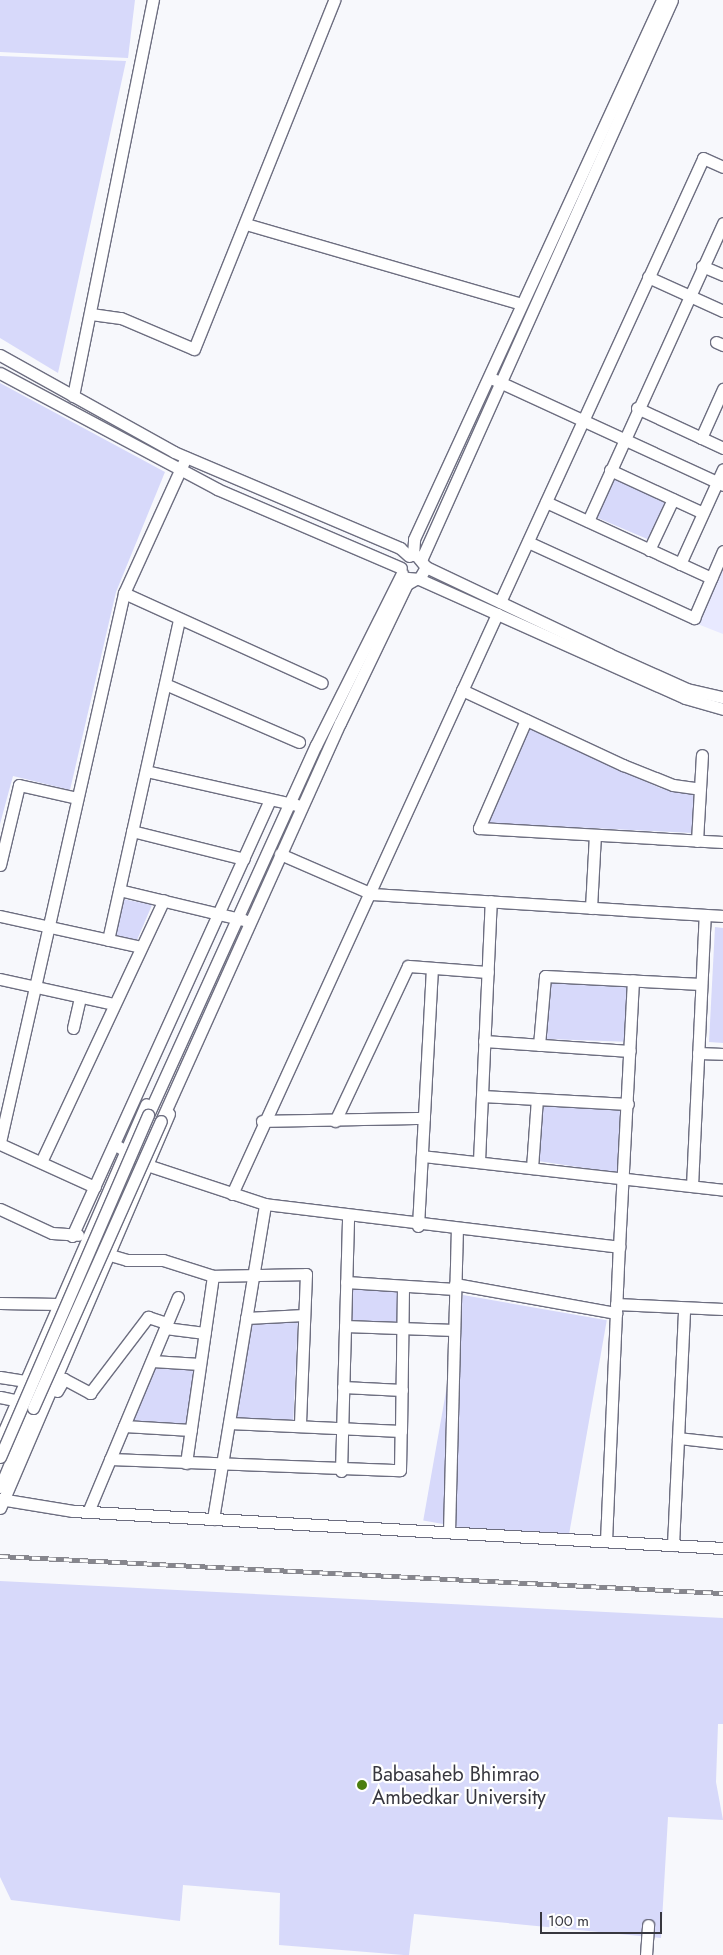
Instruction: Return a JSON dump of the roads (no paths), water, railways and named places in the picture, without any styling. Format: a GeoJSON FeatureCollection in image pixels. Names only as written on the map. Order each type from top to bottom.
{"type":"FeatureCollection","features":[{"type":"Feature","properties":{"kind":"street"},"geometry":{"type":"LineString","coordinates":[[73,396],[153,0]]}},
{"type":"Feature","properties":{"kind":"street"},"geometry":{"type":"LineString","coordinates":[[91,314],[121,318],[194,349],[246,224],[334,0]]}},
{"type":"Feature","properties":{"kind":"street"},"geometry":{"type":"LineString","coordinates":[[417,579],[417,559],[493,380],[636,67],[662,0]]}},
{"type":"Feature","properties":{"kind":"street"},"geometry":{"type":"LineString","coordinates":[[493,380],[521,304],[636,67],[672,0]]}},
{"type":"Feature","properties":{"kind":"street"},"geometry":{"type":"LineString","coordinates":[[500,602],[704,158],[723,167]]}},
{"type":"Feature","properties":{"kind":"street"},"geometry":{"type":"LineString","coordinates":[[588,521],[687,295],[723,223]]}},
{"type":"Feature","properties":{"kind":"street"},"geometry":{"type":"LineString","coordinates":[[246,224],[521,304]]}},
{"type":"Feature","properties":{"kind":"street"},"geometry":{"type":"LineString","coordinates":[[702,266],[723,275]]}},
{"type":"Feature","properties":{"kind":"street"},"geometry":{"type":"LineString","coordinates":[[648,277],[723,311]]}},
{"type":"Feature","properties":{"kind":"street"},"geometry":{"type":"LineString","coordinates":[[0,355],[186,457],[400,548],[417,559],[500,602],[687,689],[723,697]]}},
{"type":"Feature","properties":{"kind":"street"},"geometry":{"type":"LineString","coordinates":[[0,373],[179,469],[417,579],[685,698],[723,709]]}},
{"type":"Feature","properties":{"kind":"street"},"geometry":{"type":"LineString","coordinates":[[493,380],[720,483]]}},
{"type":"Feature","properties":{"kind":"street"},"geometry":{"type":"LineString","coordinates":[[701,438],[723,389]]}},
{"type":"Feature","properties":{"kind":"street"},"geometry":{"type":"LineString","coordinates":[[638,408],[723,448]]}},
{"type":"Feature","properties":{"kind":"street"},"geometry":{"type":"LineString","coordinates":[[95,1186],[0,1143],[124,593],[186,457]]}},
{"type":"Feature","properties":{"kind":"street"},"geometry":{"type":"LineString","coordinates":[[680,564],[703,513],[720,483],[723,468]]}},
{"type":"Feature","properties":{"kind":"street"},"geometry":{"type":"LineString","coordinates":[[610,470],[703,513]]}},
{"type":"Feature","properties":{"kind":"street"},"geometry":{"type":"LineString","coordinates":[[650,550],[673,499]]}},
{"type":"Feature","properties":{"kind":"street"},"geometry":{"type":"LineString","coordinates":[[546,502],[711,578]]}},
{"type":"Feature","properties":{"kind":"street"},"geometry":{"type":"LineString","coordinates":[[528,542],[694,618],[723,551]]}},
{"type":"Feature","properties":{"kind":"street"},"geometry":{"type":"LineString","coordinates":[[0,1457],[148,1116],[244,920],[402,571],[417,559]]}},
{"type":"Feature","properties":{"kind":"street"},"geometry":{"type":"LineString","coordinates":[[3,1499],[172,1098],[244,920],[280,854],[297,805],[407,584],[417,579]]}},
{"type":"Feature","properties":{"kind":"street"},"geometry":{"type":"LineString","coordinates":[[124,593],[179,621],[322,683]]}},
{"type":"Feature","properties":{"kind":"street"},"geometry":{"type":"LineString","coordinates":[[232,1194],[262,1121],[366,891],[497,614]]}},
{"type":"Feature","properties":{"kind":"street"},"geometry":{"type":"LineString","coordinates":[[108,940],[179,621]]}},
{"type":"Feature","properties":{"kind":"street"},"geometry":{"type":"LineString","coordinates":[[165,684],[299,742]]}},
{"type":"Feature","properties":{"kind":"street"},"geometry":{"type":"LineString","coordinates":[[462,690],[673,785],[700,788]]}},
{"type":"Feature","properties":{"kind":"street"},"geometry":{"type":"LineString","coordinates":[[526,720],[479,828],[723,842]]}},
{"type":"Feature","properties":{"kind":"street"},"geometry":{"type":"LineString","coordinates":[[697,841],[702,755]]}},
{"type":"Feature","properties":{"kind":"street"},"geometry":{"type":"LineString","coordinates":[[146,771],[269,801],[297,805]]}},
{"type":"Feature","properties":{"kind":"street"},"geometry":{"type":"LineString","coordinates":[[0,865],[19,785],[77,798]]}},
{"type":"Feature","properties":{"kind":"street"},"geometry":{"type":"LineString","coordinates":[[72,1236],[220,914],[269,801]]}},
{"type":"Feature","properties":{"kind":"street"},"geometry":{"type":"LineString","coordinates":[[132,831],[244,859]]}},
{"type":"Feature","properties":{"kind":"street"},"geometry":{"type":"LineString","coordinates":[[591,908],[595,835]]}},
{"type":"Feature","properties":{"kind":"street"},"geometry":{"type":"LineString","coordinates":[[280,854],[366,891],[723,916]]}},
{"type":"Feature","properties":{"kind":"street"},"geometry":{"type":"LineString","coordinates":[[119,890],[244,920]]}},
{"type":"Feature","properties":{"kind":"street"},"geometry":{"type":"LineString","coordinates":[[41,1162],[164,900]]}},
{"type":"Feature","properties":{"kind":"street"},"geometry":{"type":"LineString","coordinates":[[479,1161],[491,901]]}},
{"type":"Feature","properties":{"kind":"street"},"geometry":{"type":"LineString","coordinates":[[692,1186],[704,915]]}},
{"type":"Feature","properties":{"kind":"street"},"geometry":{"type":"LineString","coordinates":[[0,916],[141,947]]}},
{"type":"Feature","properties":{"kind":"street"},"geometry":{"type":"LineString","coordinates":[[336,1121],[408,966],[488,972]]}},
{"type":"Feature","properties":{"kind":"street"},"geometry":{"type":"LineString","coordinates":[[418,1226],[432,968]]}},
{"type":"Feature","properties":{"kind":"street"},"geometry":{"type":"LineString","coordinates":[[539,1045],[545,976],[701,984]]}},
{"type":"Feature","properties":{"kind":"street"},"geometry":{"type":"LineString","coordinates":[[0,979],[114,1004]]}},
{"type":"Feature","properties":{"kind":"street"},"geometry":{"type":"LineString","coordinates":[[606,1541],[619,1248],[625,1178],[633,980]]}},
{"type":"Feature","properties":{"kind":"street"},"geometry":{"type":"LineString","coordinates":[[73,1028],[80,997]]}},
{"type":"Feature","properties":{"kind":"street"},"geometry":{"type":"LineString","coordinates":[[484,1041],[630,1051]]}},
{"type":"Feature","properties":{"kind":"street"},"geometry":{"type":"LineString","coordinates":[[698,1053],[723,1054]]}},
{"type":"Feature","properties":{"kind":"street"},"geometry":{"type":"LineString","coordinates":[[0,1440],[150,1094],[163,1085]]}},
{"type":"Feature","properties":{"kind":"street"},"geometry":{"type":"LineString","coordinates":[[482,1096],[628,1104]]}},
{"type":"Feature","properties":{"kind":"street"},"geometry":{"type":"LineString","coordinates":[[3,1499],[150,1166],[168,1122],[172,1098]]}},
{"type":"Feature","properties":{"kind":"street"},"geometry":{"type":"LineString","coordinates":[[532,1168],[537,1099]]}},
{"type":"Feature","properties":{"kind":"street"},"geometry":{"type":"LineString","coordinates":[[262,1121],[424,1118]]}},
{"type":"Feature","properties":{"kind":"street"},"geometry":{"type":"LineString","coordinates":[[114,1144],[150,1166],[265,1204],[348,1218],[619,1248]]}},
{"type":"Feature","properties":{"kind":"street"},"geometry":{"type":"LineString","coordinates":[[422,1156],[723,1190]]}},
{"type":"Feature","properties":{"kind":"street"},"geometry":{"type":"LineString","coordinates":[[213,1519],[265,1204]]}},
{"type":"Feature","properties":{"kind":"street"},"geometry":{"type":"LineString","coordinates":[[0,1209],[52,1233],[72,1236],[89,1235]]}},
{"type":"Feature","properties":{"kind":"street"},"geometry":{"type":"LineString","coordinates":[[341,1471],[348,1218]]}},
{"type":"Feature","properties":{"kind":"street"},"geometry":{"type":"LineString","coordinates":[[449,1532],[456,1230]]}},
{"type":"Feature","properties":{"kind":"street"},"geometry":{"type":"LineString","coordinates":[[110,1255],[128,1260],[163,1260],[213,1276],[306,1274],[300,1426]]}},
{"type":"Feature","properties":{"kind":"street"},"geometry":{"type":"LineString","coordinates":[[186,1463],[213,1276]]}},
{"type":"Feature","properties":{"kind":"street"},"geometry":{"type":"LineString","coordinates":[[346,1282],[455,1287],[616,1309],[723,1309]]}},
{"type":"Feature","properties":{"kind":"street"},"geometry":{"type":"LineString","coordinates":[[110,1459],[341,1471],[400,1470],[403,1286]]}},
{"type":"Feature","properties":{"kind":"street"},"geometry":{"type":"LineString","coordinates":[[88,1512],[178,1297]]}},
{"type":"Feature","properties":{"kind":"street"},"geometry":{"type":"LineString","coordinates":[[0,1302],[59,1304]]}},
{"type":"Feature","properties":{"kind":"street"},"geometry":{"type":"LineString","coordinates":[[673,1545],[684,1308]]}},
{"type":"Feature","properties":{"kind":"street"},"geometry":{"type":"LineString","coordinates":[[246,1318],[304,1315]]}},
{"type":"Feature","properties":{"kind":"street"},"geometry":{"type":"LineString","coordinates":[[3,1499],[62,1380],[90,1393],[148,1317],[166,1326],[205,1333]]}},
{"type":"Feature","properties":{"kind":"street"},"geometry":{"type":"LineString","coordinates":[[345,1326],[454,1330]]}},
{"type":"Feature","properties":{"kind":"street"},"geometry":{"type":"LineString","coordinates":[[152,1361],[200,1364]]}},
{"type":"Feature","properties":{"kind":"street"},"geometry":{"type":"LineString","coordinates":[[0,1377],[52,1387]]}},
{"type":"Feature","properties":{"kind":"street"},"geometry":{"type":"LineString","coordinates":[[343,1388],[402,1390]]}},
{"type":"Feature","properties":{"kind":"street"},"geometry":{"type":"LineString","coordinates":[[0,1397],[17,1400],[42,1409]]}},
{"type":"Feature","properties":{"kind":"street"},"geometry":{"type":"LineString","coordinates":[[229,1423],[401,1431]]}},
{"type":"Feature","properties":{"kind":"street"},"geometry":{"type":"LineString","coordinates":[[124,1426],[190,1430]]}},
{"type":"Feature","properties":{"kind":"street"},"geometry":{"type":"LineString","coordinates":[[678,1438],[723,1443]]}},
{"type":"Feature","properties":{"kind":"street"},"geometry":{"type":"LineString","coordinates":[[3,1499],[88,1512],[723,1548]]}},
{"type":"Feature","properties":{"kind":"street"},"geometry":{"type":"LineString","coordinates":[[646,1955],[648,1925]]}},
{"type":"Feature","properties":{"kind":"railway"},"geometry":{"type":"LineString","coordinates":[[0,1556],[723,1593]]}},
{"type":"Feature","properties":{"kind":"place","name":"Babasaheb Bhimrao Ambedkar University"},"geometry":{"type":"Point","coordinates":[362,1785]}}]}
